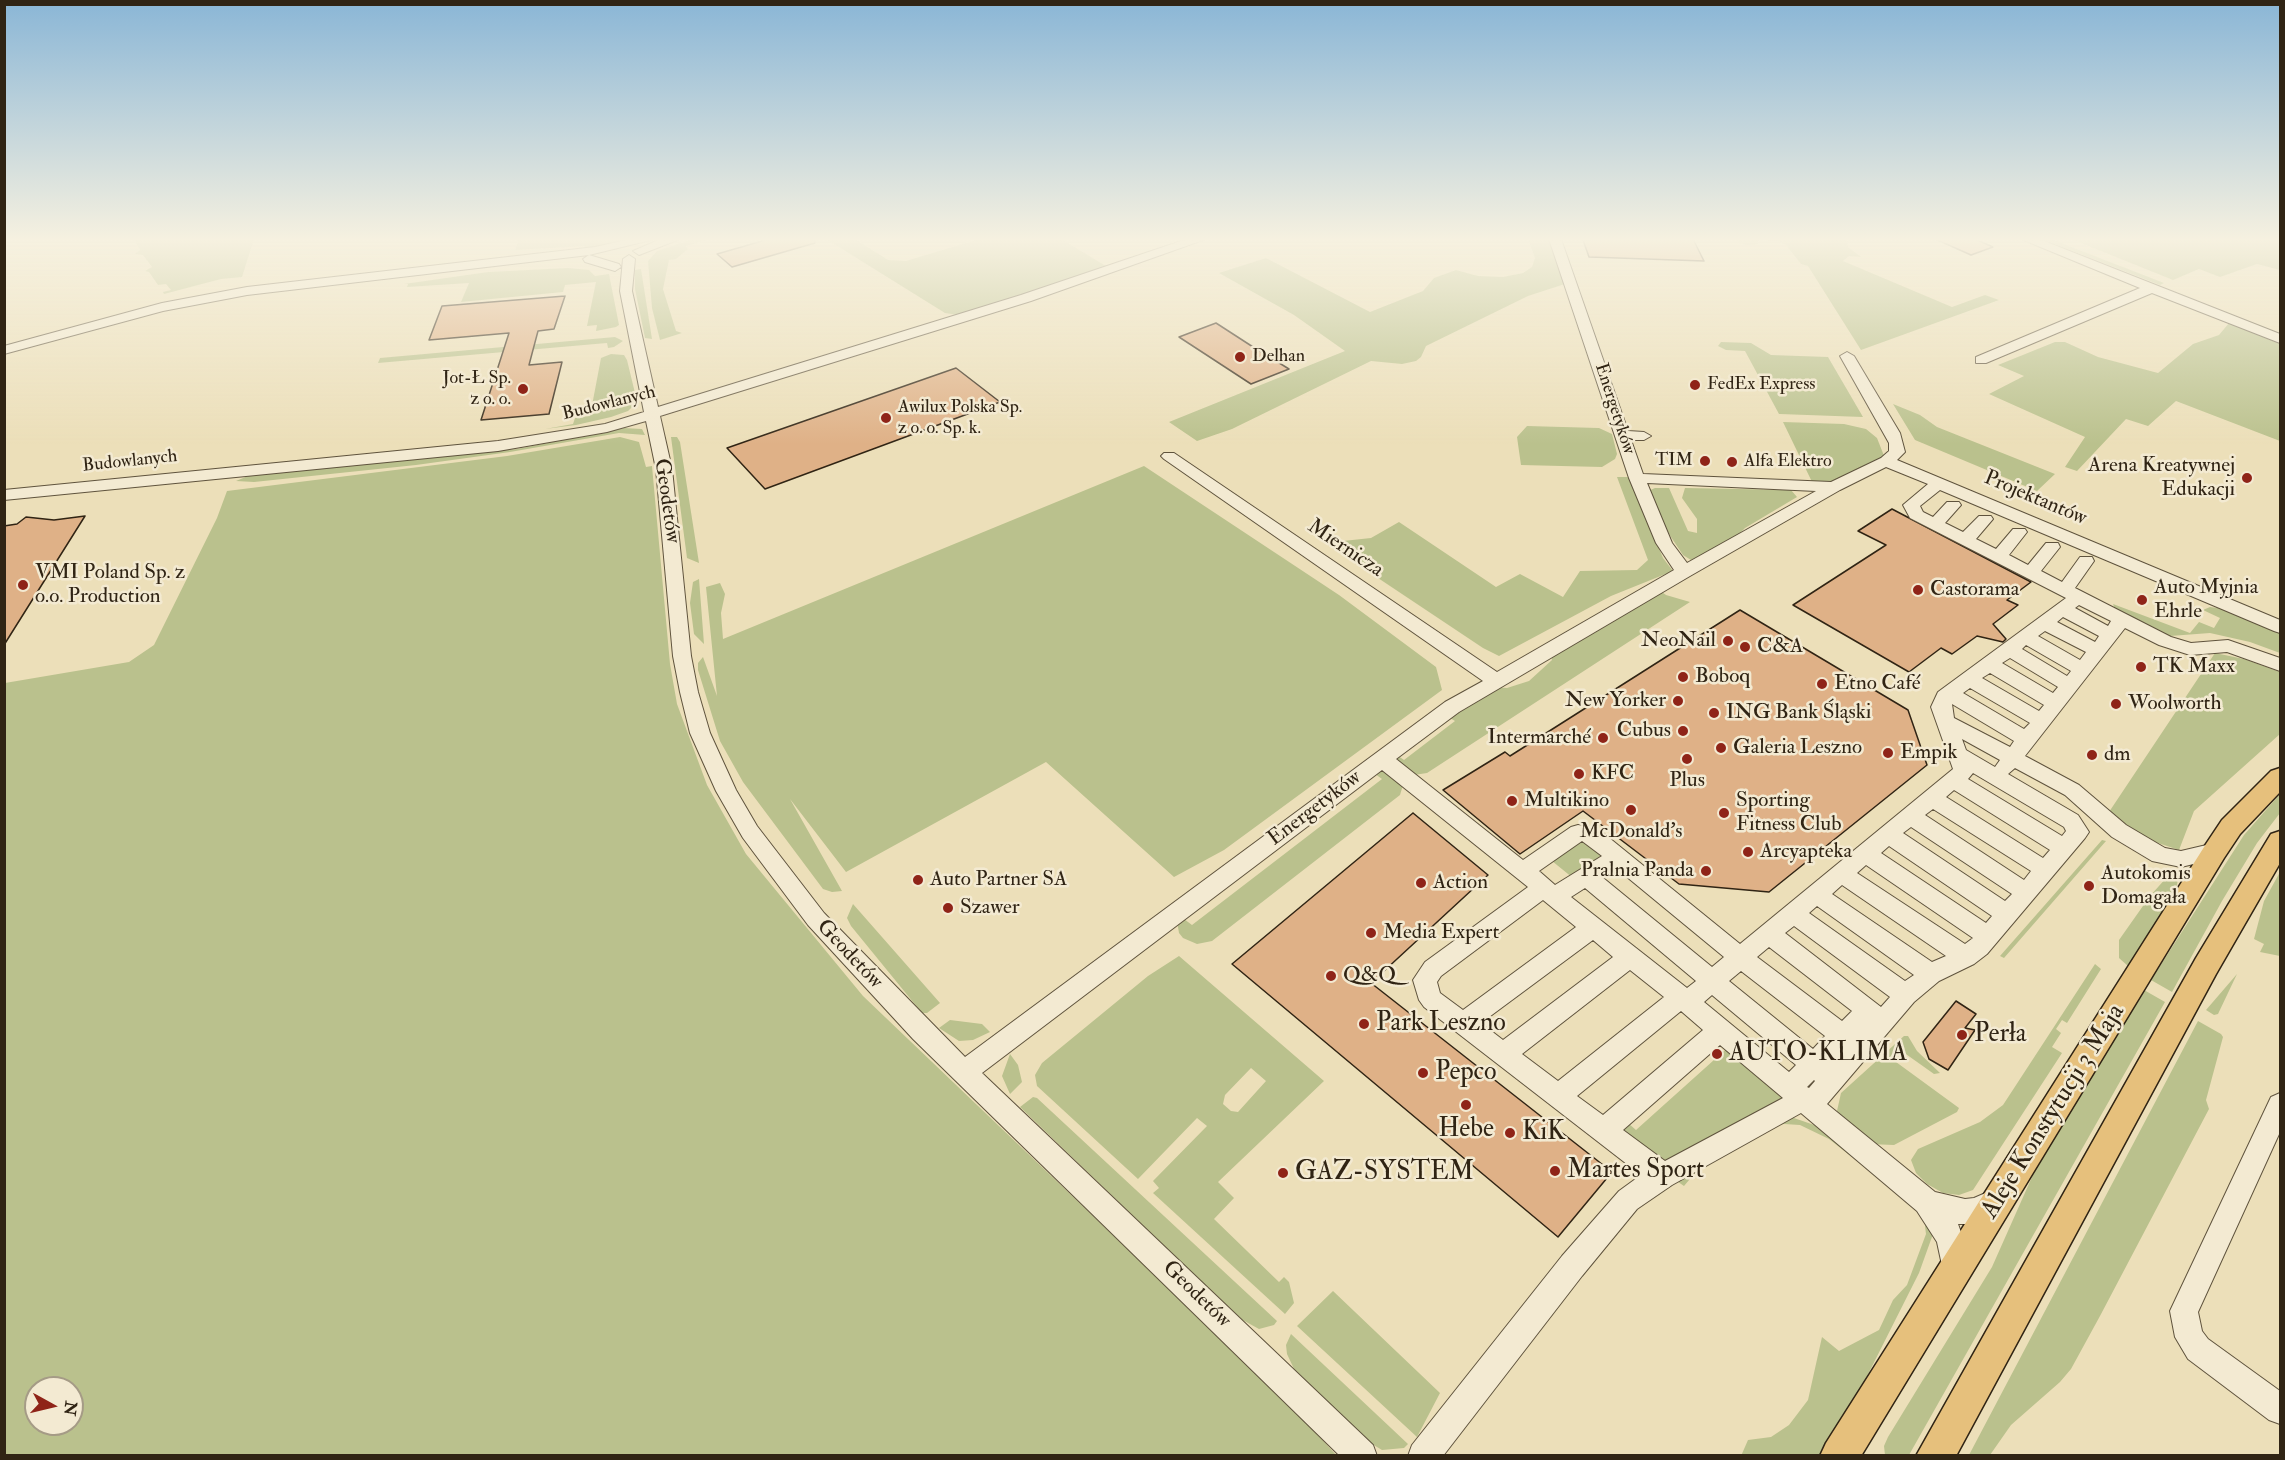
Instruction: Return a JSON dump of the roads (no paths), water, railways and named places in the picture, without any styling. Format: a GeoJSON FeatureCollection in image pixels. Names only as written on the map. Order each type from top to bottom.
{"type":"FeatureCollection","features":[{"type":"Feature","properties":{"kind":"main road","name":"Aleje Konstytucji 3 Maja"},"geometry":{"type":"LineString","coordinates":[[1839,1455],[2215,851],[2232,827],[2280,777]]}},
{"type":"Feature","properties":{"kind":"main road"},"geometry":{"type":"LineString","coordinates":[[1935,1455],[2206,966],[2280,841]]}},
{"type":"Feature","properties":{"kind":"street"},"geometry":{"type":"LineString","coordinates":[[4,350],[166,307]]}},
{"type":"Feature","properties":{"kind":"street","name":"Geodetów"},"geometry":{"type":"LineString","coordinates":[[629,307],[670,510],[682,656],[700,733],[726,791],[750,832],[816,919],[963,1073],[1362,1455]]}},
{"type":"Feature","properties":{"kind":"street","name":"Budowlanych"},"geometry":{"type":"LineString","coordinates":[[4,495],[498,446],[573,435],[652,415],[997,307]]}},
{"type":"Feature","properties":{"kind":"street","name":"Energetyków"},"geometry":{"type":"LineString","coordinates":[[1579,307],[1637,478],[1664,543],[1684,572]]}},
{"type":"Feature","properties":{"kind":"street"},"geometry":{"type":"LineString","coordinates":[[1981,360],[2107,307]]}},
{"type":"Feature","properties":{"kind":"street"},"geometry":{"type":"LineString","coordinates":[[2200,307],[2280,339]]}},
{"type":"Feature","properties":{"kind":"street"},"geometry":{"type":"LineString","coordinates":[[1847,356],[1895,437],[1897,452],[1886,461]]}},
{"type":"Feature","properties":{"kind":"street"},"geometry":{"type":"LineString","coordinates":[[1623,435],[1644,436]]}},
{"type":"Feature","properties":{"kind":"street","name":"Miernicza"},"geometry":{"type":"LineString","coordinates":[[1169,456],[1496,680]]}},
{"type":"Feature","properties":{"kind":"street","name":"Energetyków"},"geometry":{"type":"LineString","coordinates":[[963,1073],[1452,707],[1684,572],[1834,487],[1886,461]]}},
{"type":"Feature","properties":{"kind":"street","name":"Projektantów"},"geometry":{"type":"LineString","coordinates":[[1886,461],[2280,627]]}},
{"type":"Feature","properties":{"kind":"street","name":"Energetyków"},"geometry":{"type":"LineString","coordinates":[[1637,478],[1675,475],[1834,487]]}},
{"type":"Feature","properties":{"kind":"street"},"geometry":{"type":"LineString","coordinates":[[1939,483],[1911,506],[1917,515],[2030,574],[2067,599],[2116,627],[2197,650],[2228,646],[2280,665]]}},
{"type":"Feature","properties":{"kind":"street"},"geometry":{"type":"LineString","coordinates":[[1935,525],[1953,505]]}},
{"type":"Feature","properties":{"kind":"street"},"geometry":{"type":"LineString","coordinates":[[1965,540],[1985,519]]}},
{"type":"Feature","properties":{"kind":"street"},"geometry":{"type":"LineString","coordinates":[[1998,557],[2019,532]]}},
{"type":"Feature","properties":{"kind":"street"},"geometry":{"type":"LineString","coordinates":[[2030,574],[2052,547]]}},
{"type":"Feature","properties":{"kind":"street"},"geometry":{"type":"LineString","coordinates":[[1558,1096],[1713,980],[1964,771],[1941,707],[1949,694],[2044,622],[2067,599],[2086,561]]}},
{"type":"Feature","properties":{"kind":"street"},"geometry":{"type":"LineString","coordinates":[[2044,622],[2098,651]]}},
{"type":"Feature","properties":{"kind":"street"},"geometry":{"type":"LineString","coordinates":[[1995,777],[2012,759],[2116,627]]}},
{"type":"Feature","properties":{"kind":"street"},"geometry":{"type":"LineString","coordinates":[[2017,643],[2083,669]]}},
{"type":"Feature","properties":{"kind":"street"},"geometry":{"type":"LineString","coordinates":[[2017,643],[2070,686]]}},
{"type":"Feature","properties":{"kind":"street"},"geometry":{"type":"LineString","coordinates":[[1989,664],[2056,703]]}},
{"type":"Feature","properties":{"kind":"street"},"geometry":{"type":"LineString","coordinates":[[1969,680],[2042,721]]}},
{"type":"Feature","properties":{"kind":"street"},"geometry":{"type":"LineString","coordinates":[[1949,694],[2027,740]]}},
{"type":"Feature","properties":{"kind":"street"},"geometry":{"type":"LineString","coordinates":[[1945,721],[2072,790],[2119,831],[2160,855],[2181,860],[2215,851]]}},
{"type":"Feature","properties":{"kind":"street"},"geometry":{"type":"LineString","coordinates":[[1801,1097],[1814,1064],[1851,1042],[1876,1016],[1931,975],[1966,957],[1988,936],[2078,832],[2069,820],[1957,754]]}},
{"type":"Feature","properties":{"kind":"street"},"geometry":{"type":"LineString","coordinates":[[1382,759],[1684,1000],[1926,1202],[1940,1218],[1949,1235],[1956,1257],[1954,1271]]}},
{"type":"Feature","properties":{"kind":"street"},"geometry":{"type":"LineString","coordinates":[[1953,780],[2064,848]]}},
{"type":"Feature","properties":{"kind":"street"},"geometry":{"type":"LineString","coordinates":[[1932,798],[2046,870]]}},
{"type":"Feature","properties":{"kind":"street"},"geometry":{"type":"LineString","coordinates":[[1910,816],[2026,892]]}},
{"type":"Feature","properties":{"kind":"street"},"geometry":{"type":"LineString","coordinates":[[1523,871],[1578,833],[1593,836],[1740,957],[1851,1042]]}},
{"type":"Feature","properties":{"kind":"street"},"geometry":{"type":"LineString","coordinates":[[1888,834],[2007,914]]}},
{"type":"Feature","properties":{"kind":"street"},"geometry":{"type":"LineString","coordinates":[[1865,853],[1988,936]]}},
{"type":"Feature","properties":{"kind":"street"},"geometry":{"type":"LineString","coordinates":[[1618,856],[1585,876],[1550,892],[1428,974],[1425,986],[1432,1000],[1663,1176]]}},
{"type":"Feature","properties":{"kind":"street"},"geometry":{"type":"LineString","coordinates":[[1841,873],[1966,957]]}},
{"type":"Feature","properties":{"kind":"street"},"geometry":{"type":"LineString","coordinates":[[1585,876],[1833,1080]]}},
{"type":"Feature","properties":{"kind":"street"},"geometry":{"type":"LineString","coordinates":[[1816,894],[1931,975]]}},
{"type":"Feature","properties":{"kind":"street"},"geometry":{"type":"LineString","coordinates":[[1793,913],[1906,995]]}},
{"type":"Feature","properties":{"kind":"street"},"geometry":{"type":"LineString","coordinates":[[1463,1023],[1593,927]]}},
{"type":"Feature","properties":{"kind":"street"},"geometry":{"type":"LineString","coordinates":[[1768,933],[1876,1016]]}},
{"type":"Feature","properties":{"kind":"street"},"geometry":{"type":"LineString","coordinates":[[1503,1054],[1630,957]]}},
{"type":"Feature","properties":{"kind":"street"},"geometry":{"type":"LineString","coordinates":[[1604,1131],[1720,1030]]}},
{"type":"Feature","properties":{"kind":"street"},"geometry":{"type":"LineString","coordinates":[[1424,1455],[1618,1210],[1639,1191],[1663,1176],[1774,1117],[1801,1097],[1833,1080],[1851,1042]]}},
{"type":"Feature","properties":{"kind":"street"},"geometry":{"type":"LineString","coordinates":[[2279,1111],[2184,1311],[2189,1337],[2198,1348],[2280,1409]]}},
{"type":"Feature","properties":{"kind":"street"},"geometry":{"type":"LineString","coordinates":[[1926,1202],[1945,1209],[1965,1212],[1988,1206],[2001,1198]]}},
{"type":"Feature","properties":{"kind":"place","name":"Delhan"},"geometry":{"type":"Point","coordinates":[1240,357]}},
{"type":"Feature","properties":{"kind":"place","name":"FedEx Express"},"geometry":{"type":"Point","coordinates":[1695,385]}},
{"type":"Feature","properties":{"kind":"place","name":"Jot-Ł Sp. z o. o."},"geometry":{"type":"Point","coordinates":[523,389]}},
{"type":"Feature","properties":{"kind":"place","name":"Awilux Polska Sp. z o. o. Sp. k."},"geometry":{"type":"Point","coordinates":[886,418]}},
{"type":"Feature","properties":{"kind":"place","name":"TIM"},"geometry":{"type":"Point","coordinates":[1705,461]}},
{"type":"Feature","properties":{"kind":"place","name":"Alfa Elektro"},"geometry":{"type":"Point","coordinates":[1732,462]}},
{"type":"Feature","properties":{"kind":"place","name":"Arena Kreatywnej Edukacji"},"geometry":{"type":"Point","coordinates":[2247,478]}},
{"type":"Feature","properties":{"kind":"place","name":"VMI Poland Sp. z o.o. Production"},"geometry":{"type":"Point","coordinates":[23,585]}},
{"type":"Feature","properties":{"kind":"place","name":"Castorama"},"geometry":{"type":"Point","coordinates":[1918,590]}},
{"type":"Feature","properties":{"kind":"place","name":"Auto Myjnia Ehrle"},"geometry":{"type":"Point","coordinates":[2142,600]}},
{"type":"Feature","properties":{"kind":"place","name":"NeoNail"},"geometry":{"type":"Point","coordinates":[1728,641]}},
{"type":"Feature","properties":{"kind":"place","name":"C&A"},"geometry":{"type":"Point","coordinates":[1745,647]}},
{"type":"Feature","properties":{"kind":"place","name":"TK Maxx"},"geometry":{"type":"Point","coordinates":[2141,667]}},
{"type":"Feature","properties":{"kind":"place","name":"Boboq"},"geometry":{"type":"Point","coordinates":[1683,677]}},
{"type":"Feature","properties":{"kind":"place","name":"Etno Café"},"geometry":{"type":"Point","coordinates":[1822,684]}},
{"type":"Feature","properties":{"kind":"place","name":"New Yorker"},"geometry":{"type":"Point","coordinates":[1678,701]}},
{"type":"Feature","properties":{"kind":"place","name":"Woolworth"},"geometry":{"type":"Point","coordinates":[2116,704]}},
{"type":"Feature","properties":{"kind":"place","name":"ING Bank Śląski"},"geometry":{"type":"Point","coordinates":[1714,713]}},
{"type":"Feature","properties":{"kind":"place","name":"Cubus"},"geometry":{"type":"Point","coordinates":[1683,731]}},
{"type":"Feature","properties":{"kind":"place","name":"Intermarché"},"geometry":{"type":"Point","coordinates":[1603,738]}},
{"type":"Feature","properties":{"kind":"place","name":"Galeria Leszno"},"geometry":{"type":"Point","coordinates":[1721,748]}},
{"type":"Feature","properties":{"kind":"place","name":"Empik"},"geometry":{"type":"Point","coordinates":[1888,753]}},
{"type":"Feature","properties":{"kind":"place","name":"dm"},"geometry":{"type":"Point","coordinates":[2092,755]}},
{"type":"Feature","properties":{"kind":"place","name":"Plus"},"geometry":{"type":"Point","coordinates":[1687,759]}},
{"type":"Feature","properties":{"kind":"place","name":"KFC"},"geometry":{"type":"Point","coordinates":[1579,774]}},
{"type":"Feature","properties":{"kind":"place","name":"Multikino"},"geometry":{"type":"Point","coordinates":[1512,801]}},
{"type":"Feature","properties":{"kind":"place","name":"McDonald's"},"geometry":{"type":"Point","coordinates":[1631,810]}},
{"type":"Feature","properties":{"kind":"place","name":"Sporting Fitness Club"},"geometry":{"type":"Point","coordinates":[1724,813]}},
{"type":"Feature","properties":{"kind":"place","name":"Arcyapteka"},"geometry":{"type":"Point","coordinates":[1748,852]}},
{"type":"Feature","properties":{"kind":"place","name":"Pralnia Panda"},"geometry":{"type":"Point","coordinates":[1706,871]}},
{"type":"Feature","properties":{"kind":"place","name":"Auto Partner SA"},"geometry":{"type":"Point","coordinates":[918,880]}},
{"type":"Feature","properties":{"kind":"place","name":"Action"},"geometry":{"type":"Point","coordinates":[1421,883]}},
{"type":"Feature","properties":{"kind":"place","name":"Autokomis Domagała"},"geometry":{"type":"Point","coordinates":[2089,886]}},
{"type":"Feature","properties":{"kind":"place","name":"Szawer"},"geometry":{"type":"Point","coordinates":[948,908]}},
{"type":"Feature","properties":{"kind":"place","name":"Media Expert"},"geometry":{"type":"Point","coordinates":[1371,933]}},
{"type":"Feature","properties":{"kind":"place","name":"Q&Q"},"geometry":{"type":"Point","coordinates":[1331,976]}},
{"type":"Feature","properties":{"kind":"place","name":"Park Leszno"},"geometry":{"type":"Point","coordinates":[1364,1024]}},
{"type":"Feature","properties":{"kind":"place","name":"Perła"},"geometry":{"type":"Point","coordinates":[1962,1035]}},
{"type":"Feature","properties":{"kind":"place","name":"AUTO-KLIMA"},"geometry":{"type":"Point","coordinates":[1717,1054]}},
{"type":"Feature","properties":{"kind":"place","name":"Pepco"},"geometry":{"type":"Point","coordinates":[1423,1073]}},
{"type":"Feature","properties":{"kind":"place","name":"Hebe"},"geometry":{"type":"Point","coordinates":[1466,1105]}},
{"type":"Feature","properties":{"kind":"place","name":"KiK"},"geometry":{"type":"Point","coordinates":[1510,1133]}},
{"type":"Feature","properties":{"kind":"place","name":"Martes Sport"},"geometry":{"type":"Point","coordinates":[1555,1171]}},
{"type":"Feature","properties":{"kind":"place","name":"GAZ-SYSTEM"},"geometry":{"type":"Point","coordinates":[1283,1173]}}]}
